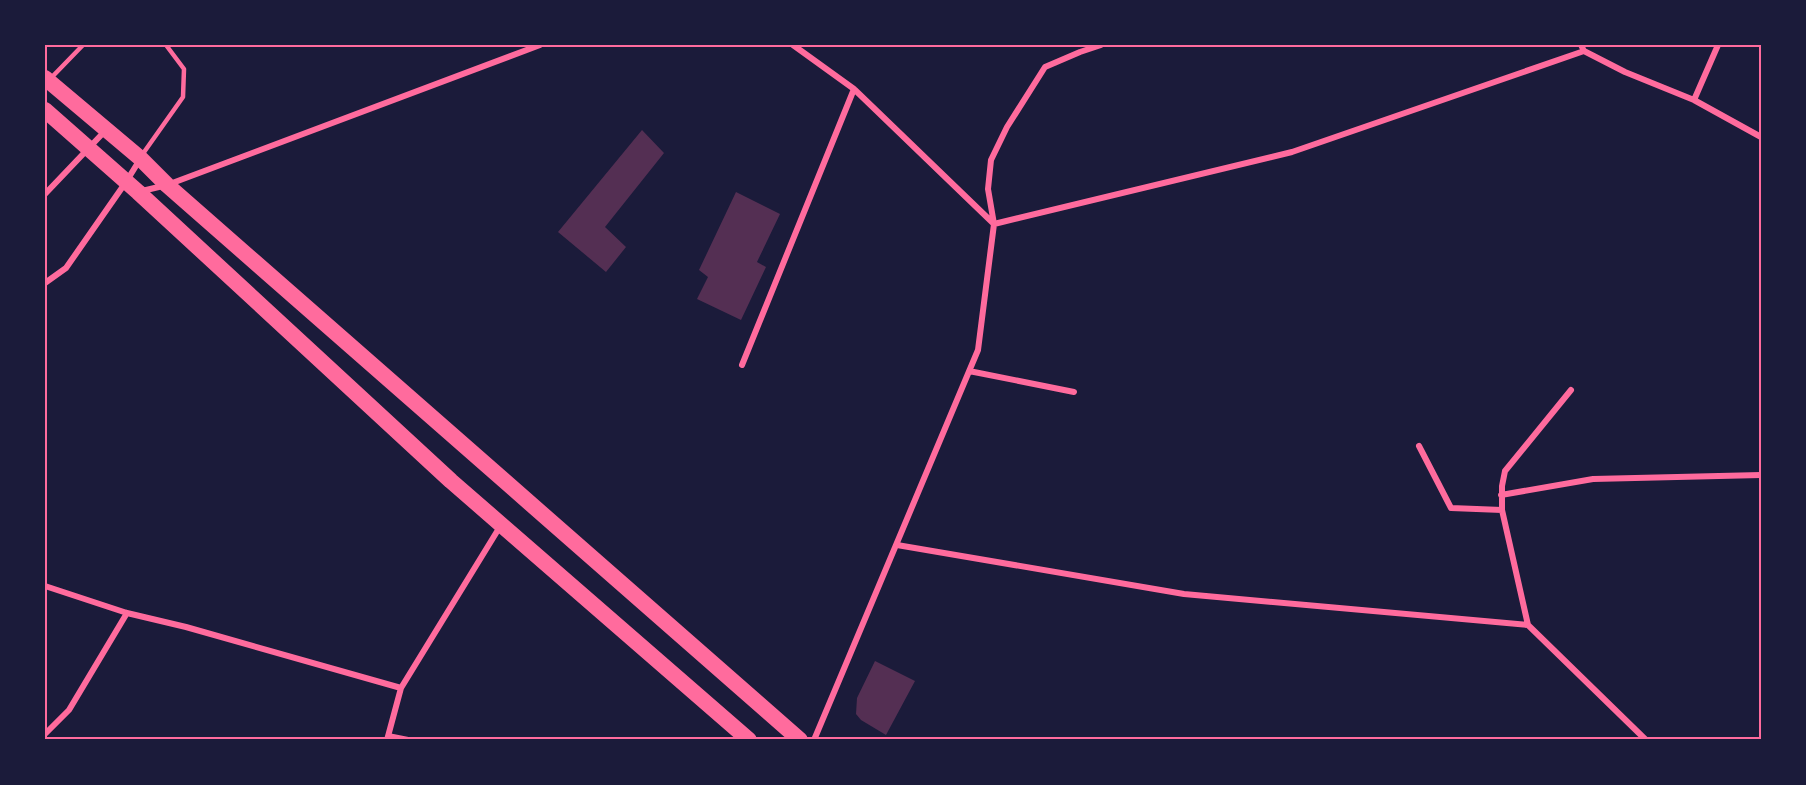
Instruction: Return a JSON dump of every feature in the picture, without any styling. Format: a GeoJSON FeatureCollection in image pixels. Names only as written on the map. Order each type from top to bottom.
{"type":"FeatureCollection","features":[{"type":"Feature","properties":{"kind":"highway"},"geometry":{"type":"LineString","coordinates":[[46,81],[140,158],[167,185],[800,740]]}},
{"type":"Feature","properties":{"kind":"highway"},"geometry":{"type":"LineString","coordinates":[[45,110],[501,525],[749,740]]}},
{"type":"Feature","properties":{"kind":"street"},"geometry":{"type":"LineString","coordinates":[[132,187],[167,185],[540,45]]}},
{"type":"Feature","properties":{"kind":"street"},"geometry":{"type":"LineString","coordinates":[[793,45],[854,89],[994,224]]}},
{"type":"Feature","properties":{"kind":"street"},"geometry":{"type":"LineString","coordinates":[[814,740],[978,351],[994,224],[988,189],[991,160],[1007,127],[1045,67],[1101,45]]}},
{"type":"Feature","properties":{"kind":"street"},"geometry":{"type":"LineString","coordinates":[[1694,100],[1718,45]]}},
{"type":"Feature","properties":{"kind":"street"},"geometry":{"type":"LineString","coordinates":[[994,224],[1292,152],[1582,48],[1625,72],[1694,100],[1761,137]]}},
{"type":"Feature","properties":{"kind":"street"},"geometry":{"type":"LineString","coordinates":[[742,365],[854,89]]}},
{"type":"Feature","properties":{"kind":"street"},"geometry":{"type":"LineString","coordinates":[[45,194],[106,131]]}},
{"type":"Feature","properties":{"kind":"street"},"geometry":{"type":"LineString","coordinates":[[45,283],[66,268],[132,187],[140,158]]}},
{"type":"Feature","properties":{"kind":"street"},"geometry":{"type":"LineString","coordinates":[[969,370],[1074,392]]}},
{"type":"Feature","properties":{"kind":"street"},"geometry":{"type":"LineString","coordinates":[[1571,390],[1505,471],[1501,495],[1502,510],[1528,625],[1646,740]]}},
{"type":"Feature","properties":{"kind":"street"},"geometry":{"type":"LineString","coordinates":[[1419,446],[1451,508],[1502,510]]}},
{"type":"Feature","properties":{"kind":"street"},"geometry":{"type":"LineString","coordinates":[[1501,495],[1593,479],[1761,475]]}},
{"type":"Feature","properties":{"kind":"street"},"geometry":{"type":"LineString","coordinates":[[408,740],[387,738],[401,688],[501,525]]}},
{"type":"Feature","properties":{"kind":"street"},"geometry":{"type":"LineString","coordinates":[[897,545],[1184,594],[1528,625]]}},
{"type":"Feature","properties":{"kind":"street"},"geometry":{"type":"LineString","coordinates":[[45,586],[128,613],[186,627],[401,688]]}},
{"type":"Feature","properties":{"kind":"street"},"geometry":{"type":"LineString","coordinates":[[45,734],[69,710],[128,613]]}},
{"type":"Feature","properties":{"kind":"lane"},"geometry":{"type":"LineString","coordinates":[[46,81],[82,45]]}},
{"type":"Feature","properties":{"kind":"lane"},"geometry":{"type":"LineString","coordinates":[[140,158],[183,97],[184,69],[166,45]]}},
{"type":"Feature","properties":{"kind":"building"},"geometry":{"type":"Polygon","coordinates":[[[642,130],[664,153],[605,227],[626,247],[606,272],[558,232],[642,130]]]}},
{"type":"Feature","properties":{"kind":"building"},"geometry":{"type":"Polygon","coordinates":[[[736,192],[780,214],[757,262],[766,267],[741,320],[697,299],[708,277],[699,270],[736,192]]]}},
{"type":"Feature","properties":{"kind":"building"},"geometry":{"type":"Polygon","coordinates":[[[875,661],[915,681],[886,735],[861,720],[856,714],[857,698],[875,661]]]}}]}
